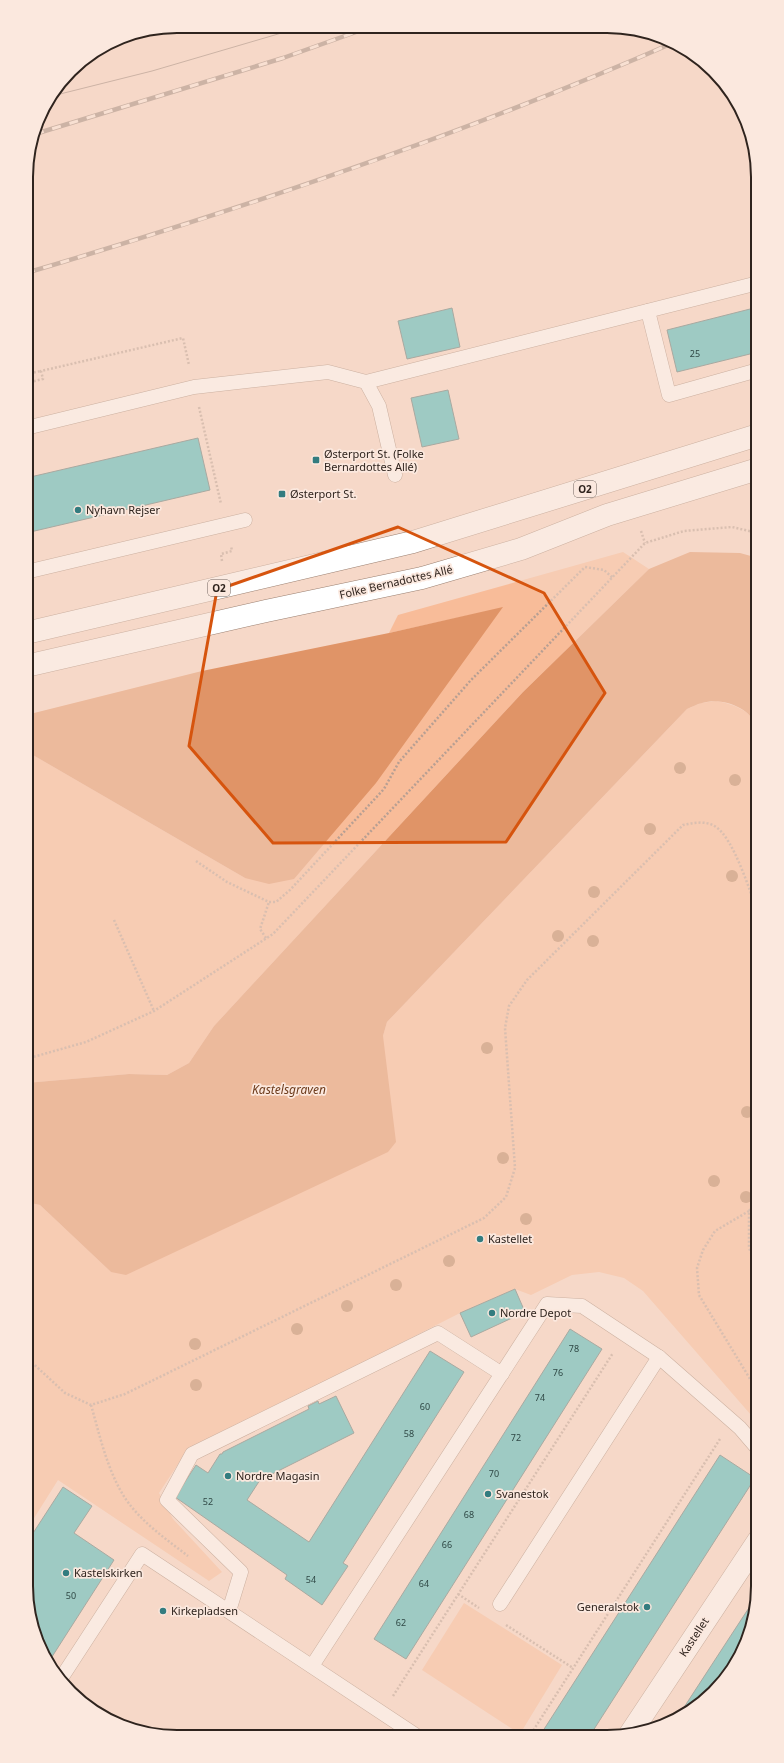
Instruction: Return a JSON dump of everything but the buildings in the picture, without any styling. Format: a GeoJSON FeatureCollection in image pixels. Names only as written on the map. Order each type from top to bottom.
{"type":"FeatureCollection","features":[{"type":"Feature","properties":{"kind":"main road","name":"O2"},"geometry":{"type":"LineString","coordinates":[[33,630],[413,542],[751,437]]}},
{"type":"Feature","properties":{"kind":"main road","name":"Folke Bernadottes Allé"},"geometry":{"type":"LineString","coordinates":[[33,664],[266,611],[422,578],[521,549],[607,515],[751,471]]}},
{"type":"Feature","properties":{"kind":"main road","name":"Kastellet"},"geometry":{"type":"LineString","coordinates":[[635,1727],[751,1552]]}},
{"type":"Feature","properties":{"kind":"lane"},"geometry":{"type":"LineString","coordinates":[[33,426],[194,387],[328,372],[366,382],[751,286]]}},
{"type":"Feature","properties":{"kind":"lane"},"geometry":{"type":"LineString","coordinates":[[648,311],[669,395],[751,372]]}},
{"type":"Feature","properties":{"kind":"lane"},"geometry":{"type":"LineString","coordinates":[[366,382],[379,406],[395,475]]}},
{"type":"Feature","properties":{"kind":"lane"},"geometry":{"type":"LineString","coordinates":[[33,570],[245,520]]}},
{"type":"Feature","properties":{"kind":"lane"},"geometry":{"type":"LineString","coordinates":[[312,1666],[547,1304],[582,1306],[625,1334],[659,1357],[732,1421],[751,1441]]}},
{"type":"Feature","properties":{"kind":"lane"},"geometry":{"type":"LineString","coordinates":[[229,1611],[241,1572],[167,1500],[192,1454],[438,1333],[502,1374]]}},
{"type":"Feature","properties":{"kind":"lane"},"geometry":{"type":"LineString","coordinates":[[500,1604],[659,1357]]}},
{"type":"Feature","properties":{"kind":"lane"},"geometry":{"type":"LineString","coordinates":[[64,1675],[142,1554],[408,1730]]}},
{"type":"Feature","properties":{"kind":"path"},"geometry":{"type":"LineString","coordinates":[[33,373],[41,371]]}},
{"type":"Feature","properties":{"kind":"path"},"geometry":{"type":"LineString","coordinates":[[33,1057],[86,1042],[154,1011],[274,934],[645,544],[684,531],[732,527],[751,531]]}},
{"type":"Feature","properties":{"kind":"path"},"geometry":{"type":"LineString","coordinates":[[640,530],[645,544]]}},
{"type":"Feature","properties":{"kind":"path"},"geometry":{"type":"LineString","coordinates":[[222,560],[221,554],[232,551]]}},
{"type":"Feature","properties":{"kind":"path"},"geometry":{"type":"LineString","coordinates":[[196,861],[227,882],[269,902],[276,902],[290,890],[384,789],[399,762],[471,680],[584,567],[604,570],[613,578]]}},
{"type":"Feature","properties":{"kind":"path"},"geometry":{"type":"LineString","coordinates":[[33,1364],[65,1393],[91,1405],[125,1394],[484,1218],[506,1197],[515,1168],[505,1028],[509,1006],[527,980],[683,825],[699,822],[715,826],[728,839],[751,895]]}},
{"type":"Feature","properties":{"kind":"path"},"geometry":{"type":"LineString","coordinates":[[266,938],[260,929],[269,902]]}},
{"type":"Feature","properties":{"kind":"path"},"geometry":{"type":"LineString","coordinates":[[114,920],[154,1011]]}},
{"type":"Feature","properties":{"kind":"path"},"geometry":{"type":"LineString","coordinates":[[751,1208],[749,1211],[715,1231],[702,1250],[697,1268],[699,1295],[751,1380]]}},
{"type":"Feature","properties":{"kind":"path"},"geometry":{"type":"LineString","coordinates":[[749,1211],[749,1248],[751,1253]]}},
{"type":"Feature","properties":{"kind":"path"},"geometry":{"type":"LineString","coordinates":[[383,1712],[625,1334]]}},
{"type":"Feature","properties":{"kind":"path"},"geometry":{"type":"LineString","coordinates":[[533,1730],[732,1421]]}},
{"type":"Feature","properties":{"kind":"path"},"geometry":{"type":"LineString","coordinates":[[458,1594],[481,1609]]}},
{"type":"Feature","properties":{"kind":"path"},"geometry":{"type":"LineString","coordinates":[[500,1621],[573,1668]]}},
{"type":"Feature","properties":{"kind":"highlighted area"},"geometry":{"type":"Polygon","coordinates":[[[398,527],[544,593],[605,693],[506,842],[273,843],[189,746],[217,590],[398,527]]]}},
{"type":"Feature","properties":{"kind":"shaded area"},"geometry":{"type":"Polygon","coordinates":[[[623,552],[649,569],[523,692],[214,1026],[189,1063],[167,1075],[129,1074],[33,1082],[33,755],[245,878],[502,608],[389,633],[398,615],[623,552]]]}},
{"type":"Feature","properties":{"kind":"shaded area"},"geometry":{"type":"Polygon","coordinates":[[[716,701],[729,704],[741,709],[751,717],[751,1415],[643,1291],[624,1278],[599,1272],[572,1275],[531,1295],[515,1289],[460,1313],[186,1452],[159,1493],[173,1519],[222,1572],[209,1581],[58,1480],[33,1520],[33,1204],[40,1205],[111,1272],[383,1036],[387,1022],[687,709],[701,703],[716,701]]]}},
{"type":"Feature","properties":{"kind":"shaded area"},"geometry":{"type":"Polygon","coordinates":[[[464,1603],[562,1665],[522,1730],[514,1730],[422,1670],[464,1603]]]}},
{"type":"Feature","properties":{"kind":"water","name":"Kastelsgraven"},"geometry":{"type":"Polygon","coordinates":[[[690,552],[740,553],[751,556],[751,717],[742,709],[734,705],[718,701],[698,704],[687,709],[387,1022],[383,1036],[396,1142],[388,1152],[126,1275],[111,1272],[40,1205],[33,1204],[33,1082],[129,1074],[167,1075],[189,1063],[214,1026],[523,692],[649,569],[690,552]]]}},
{"type":"Feature","properties":{"kind":"water"},"geometry":{"type":"Polygon","coordinates":[[[503,607],[376,783],[294,879],[269,884],[245,878],[33,755],[33,713],[202,671],[389,633],[503,607]]]}},
{"type":"Feature","properties":{"kind":"tram line"},"geometry":{"type":"LineString","coordinates":[[59,94],[152,71],[282,33]]}},
{"type":"Feature","properties":{"kind":"railway"},"geometry":{"type":"LineString","coordinates":[[40,132],[283,58],[353,33]]}},
{"type":"Feature","properties":{"kind":"railway"},"geometry":{"type":"LineString","coordinates":[[33,271],[273,196],[354,168],[516,108],[666,46]]}},
{"type":"Feature","properties":{"kind":"place","name":"Østerport St. (Folke Bernardottes Allé)"},"geometry":{"type":"Point","coordinates":[316,460]}},
{"type":"Feature","properties":{"kind":"place","name":"Østerport St."},"geometry":{"type":"Point","coordinates":[282,494]}},
{"type":"Feature","properties":{"kind":"place","name":"Nyhavn Rejser"},"geometry":{"type":"Point","coordinates":[78,510]}},
{"type":"Feature","properties":{"kind":"place","name":"Kastellet"},"geometry":{"type":"Point","coordinates":[480,1239]}},
{"type":"Feature","properties":{"kind":"place","name":"Nordre Depot"},"geometry":{"type":"Point","coordinates":[492,1313]}},
{"type":"Feature","properties":{"kind":"place","name":"Nordre Magasin"},"geometry":{"type":"Point","coordinates":[228,1476]}},
{"type":"Feature","properties":{"kind":"place","name":"Svanestok"},"geometry":{"type":"Point","coordinates":[488,1494]}},
{"type":"Feature","properties":{"kind":"place","name":"Kastelskirken"},"geometry":{"type":"Point","coordinates":[66,1573]}},
{"type":"Feature","properties":{"kind":"place","name":"Generalstok"},"geometry":{"type":"Point","coordinates":[647,1607]}},
{"type":"Feature","properties":{"kind":"place","name":"Kirkepladsen"},"geometry":{"type":"Point","coordinates":[163,1611]}}]}
